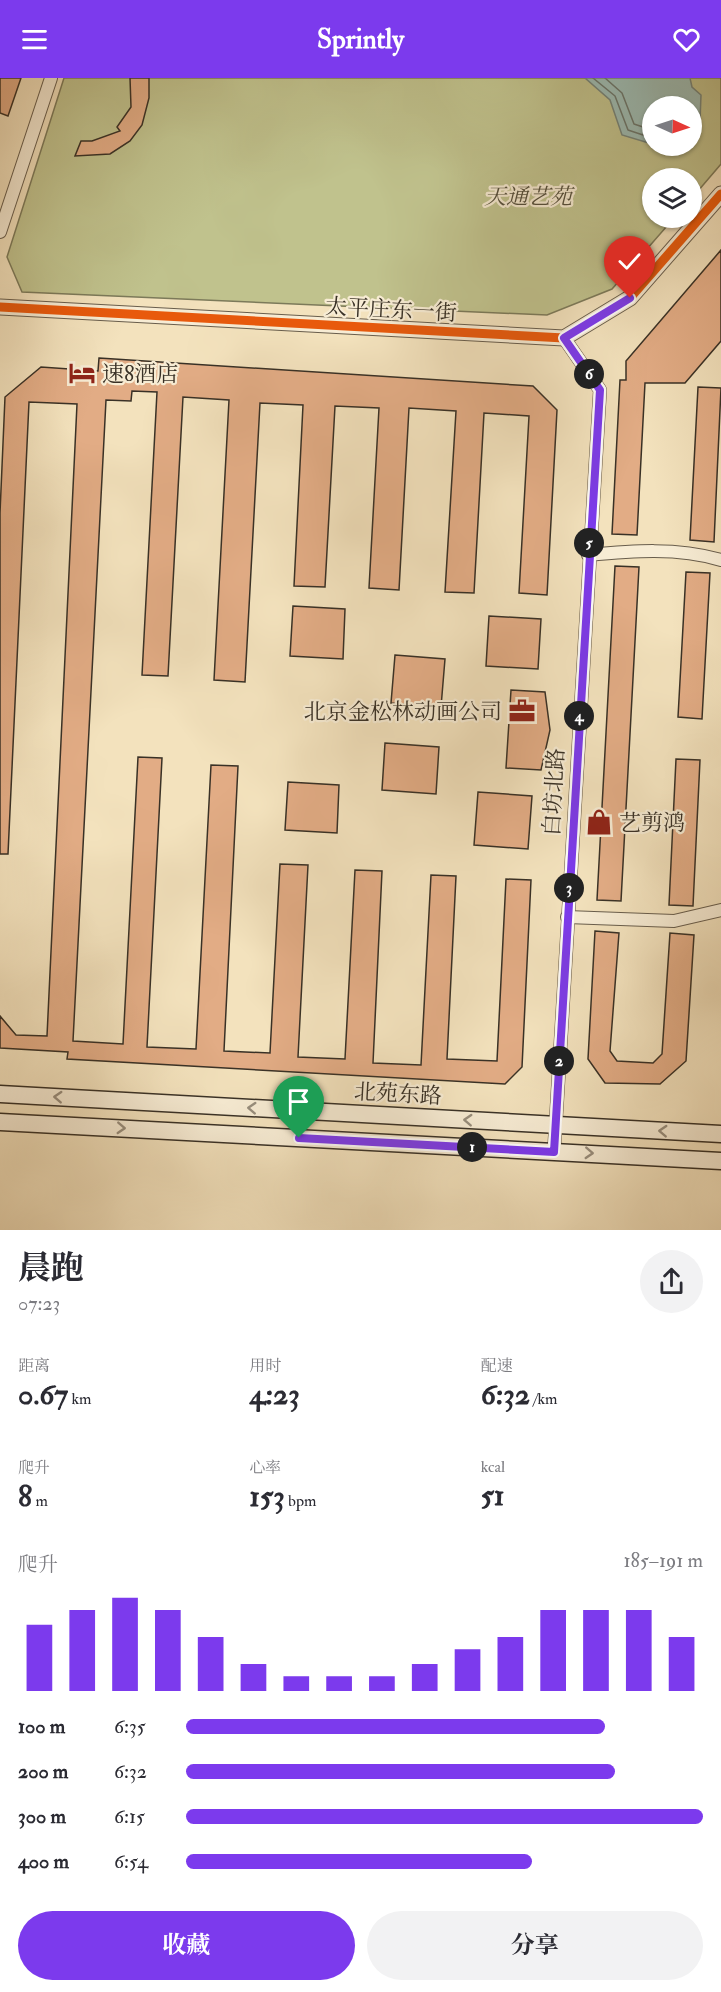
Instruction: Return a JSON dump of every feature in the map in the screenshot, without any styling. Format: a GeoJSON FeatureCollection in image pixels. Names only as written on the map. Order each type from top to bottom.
{"type":"FeatureCollection","features":[{"type":"Feature","properties":{"kind":"main road","name":"北苑东路"},"geometry":{"type":"LineString","coordinates":[[0,1094],[721,1134]]}},
{"type":"Feature","properties":{"kind":"main road"},"geometry":{"type":"LineString","coordinates":[[0,1122],[721,1161]]}},
{"type":"Feature","properties":{"kind":"street"},"geometry":{"type":"LineString","coordinates":[[0,232],[51,78]]}},
{"type":"Feature","properties":{"kind":"street"},"geometry":{"type":"LineString","coordinates":[[564,338],[630,298],[721,194]]}},
{"type":"Feature","properties":{"kind":"street","name":"太平庄东一街"},"geometry":{"type":"LineString","coordinates":[[0,307],[564,338]]}},
{"type":"Feature","properties":{"kind":"street","name":"白坊北路"},"geometry":{"type":"LineString","coordinates":[[554,1152],[588,555],[600,390],[564,338]]}},
{"type":"Feature","properties":{"kind":"street"},"geometry":{"type":"LineString","coordinates":[[588,555],[647,549],[707,556],[721,560]]}},
{"type":"Feature","properties":{"kind":"street"},"geometry":{"type":"LineString","coordinates":[[567,917],[674,921],[721,910]]}},
{"type":"Feature","properties":{"kind":"green space","name":"天通艺苑"},"geometry":{"type":"Polygon","coordinates":[[[64,78],[721,78],[721,164],[702,186],[702,168],[642,168],[642,228],[665,228],[612,289],[547,315],[22,292],[7,257],[64,78]]]}},
{"type":"Feature","properties":{"kind":"water"},"geometry":{"type":"Polygon","coordinates":[[[585,78],[690,78],[692,87],[701,95],[642,96],[642,141],[622,135],[610,100],[585,78]]]}},
{"type":"Feature","properties":{"kind":"building"},"geometry":{"type":"Polygon","coordinates":[[[0,78],[21,78],[8,116],[0,113],[0,78]]]}},
{"type":"Feature","properties":{"kind":"building"},"geometry":{"type":"Polygon","coordinates":[[[130,78],[149,78],[149,98],[142,125],[130,141],[110,154],[75,156],[81,141],[92,141],[120,131],[117,127],[131,107],[130,78]]]}},
{"type":"Feature","properties":{"kind":"building"},"geometry":{"type":"Polygon","coordinates":[[[721,250],[721,341],[685,383],[645,383],[637,535],[612,534],[620,380],[626,380],[626,361],[721,250]]]}},
{"type":"Feature","properties":{"kind":"building"},"geometry":{"type":"Polygon","coordinates":[[[99,358],[533,386],[557,410],[547,595],[519,593],[529,416],[484,413],[474,593],[445,592],[456,411],[409,408],[399,590],[369,588],[379,408],[335,406],[325,587],[294,586],[303,405],[260,403],[245,682],[214,680],[229,400],[183,397],[168,676],[142,675],[157,392],[132,391],[131,401],[106,400],[73,1041],[123,1044],[138,757],[162,758],[147,1047],[196,1049],[211,765],[238,766],[224,1051],[270,1053],[280,864],[308,865],[298,1057],[345,1059],[355,870],[382,871],[373,1063],[421,1065],[431,875],[456,876],[447,1059],[497,1061],[506,879],[531,880],[522,1067],[505,1084],[67,1059],[68,1052],[0,1048],[0,1016],[16,1035],[47,1036],[77,404],[29,402],[8,854],[0,854],[0,513],[5,397],[41,367],[98,371],[99,358]]]}},
{"type":"Feature","properties":{"kind":"building"},"geometry":{"type":"Polygon","coordinates":[[[698,387],[721,388],[714,542],[690,540],[698,387]]]}},
{"type":"Feature","properties":{"kind":"building"},"geometry":{"type":"Polygon","coordinates":[[[615,566],[639,567],[621,901],[597,900],[615,566]]]}},
{"type":"Feature","properties":{"kind":"building"},"geometry":{"type":"Polygon","coordinates":[[[686,572],[710,573],[702,719],[678,717],[686,572]]]}},
{"type":"Feature","properties":{"kind":"building"},"geometry":{"type":"Polygon","coordinates":[[[293,606],[345,609],[343,659],[290,656],[293,606]]]}},
{"type":"Feature","properties":{"kind":"building"},"geometry":{"type":"Polygon","coordinates":[[[489,616],[541,619],[538,669],[486,666],[489,616]]]}},
{"type":"Feature","properties":{"kind":"building"},"geometry":{"type":"Polygon","coordinates":[[[395,655],[445,659],[441,707],[391,703],[395,655]]]}},
{"type":"Feature","properties":{"kind":"building"},"geometry":{"type":"Polygon","coordinates":[[[511,690],[545,692],[550,730],[541,770],[506,768],[511,690]]]}},
{"type":"Feature","properties":{"kind":"building"},"geometry":{"type":"Polygon","coordinates":[[[385,743],[439,747],[436,794],[382,790],[385,743]]]}},
{"type":"Feature","properties":{"kind":"building"},"geometry":{"type":"Polygon","coordinates":[[[676,759],[700,760],[693,906],[669,905],[676,759]]]}},
{"type":"Feature","properties":{"kind":"building"},"geometry":{"type":"Polygon","coordinates":[[[288,782],[339,785],[337,833],[285,830],[288,782]]]}},
{"type":"Feature","properties":{"kind":"building"},"geometry":{"type":"Polygon","coordinates":[[[478,792],[532,796],[528,849],[474,845],[478,792]]]}},
{"type":"Feature","properties":{"kind":"building"},"geometry":{"type":"Polygon","coordinates":[[[595,931],[619,933],[610,1051],[617,1061],[653,1063],[662,1054],[670,933],[694,935],[686,1061],[660,1084],[605,1083],[588,1059],[595,931]]]}},
{"type":"Feature","properties":{"kind":"cycle path"},"geometry":{"type":"LineString","coordinates":[[0,307],[564,338],[630,298],[721,194]]}},
{"type":"Feature","properties":{"kind":"cycle path"},"geometry":{"type":"LineString","coordinates":[[554,1152],[600,390],[564,338]]}},
{"type":"Feature","properties":{"kind":"place","name":"速8酒店"},"geometry":{"type":"Point","coordinates":[82,373]}},
{"type":"Feature","properties":{"kind":"place","name":"北京金松林动画公司"},"geometry":{"type":"Point","coordinates":[522,711]}},
{"type":"Feature","properties":{"kind":"place","name":"艺剪鸿"},"geometry":{"type":"Point","coordinates":[599,822]}},
{"type":"Feature","properties":{"kind":"route"},"geometry":{"type":"LineString","coordinates":[[299,1138],[554,1152],[588,555],[600,390],[564,338],[630,298]]}}]}
